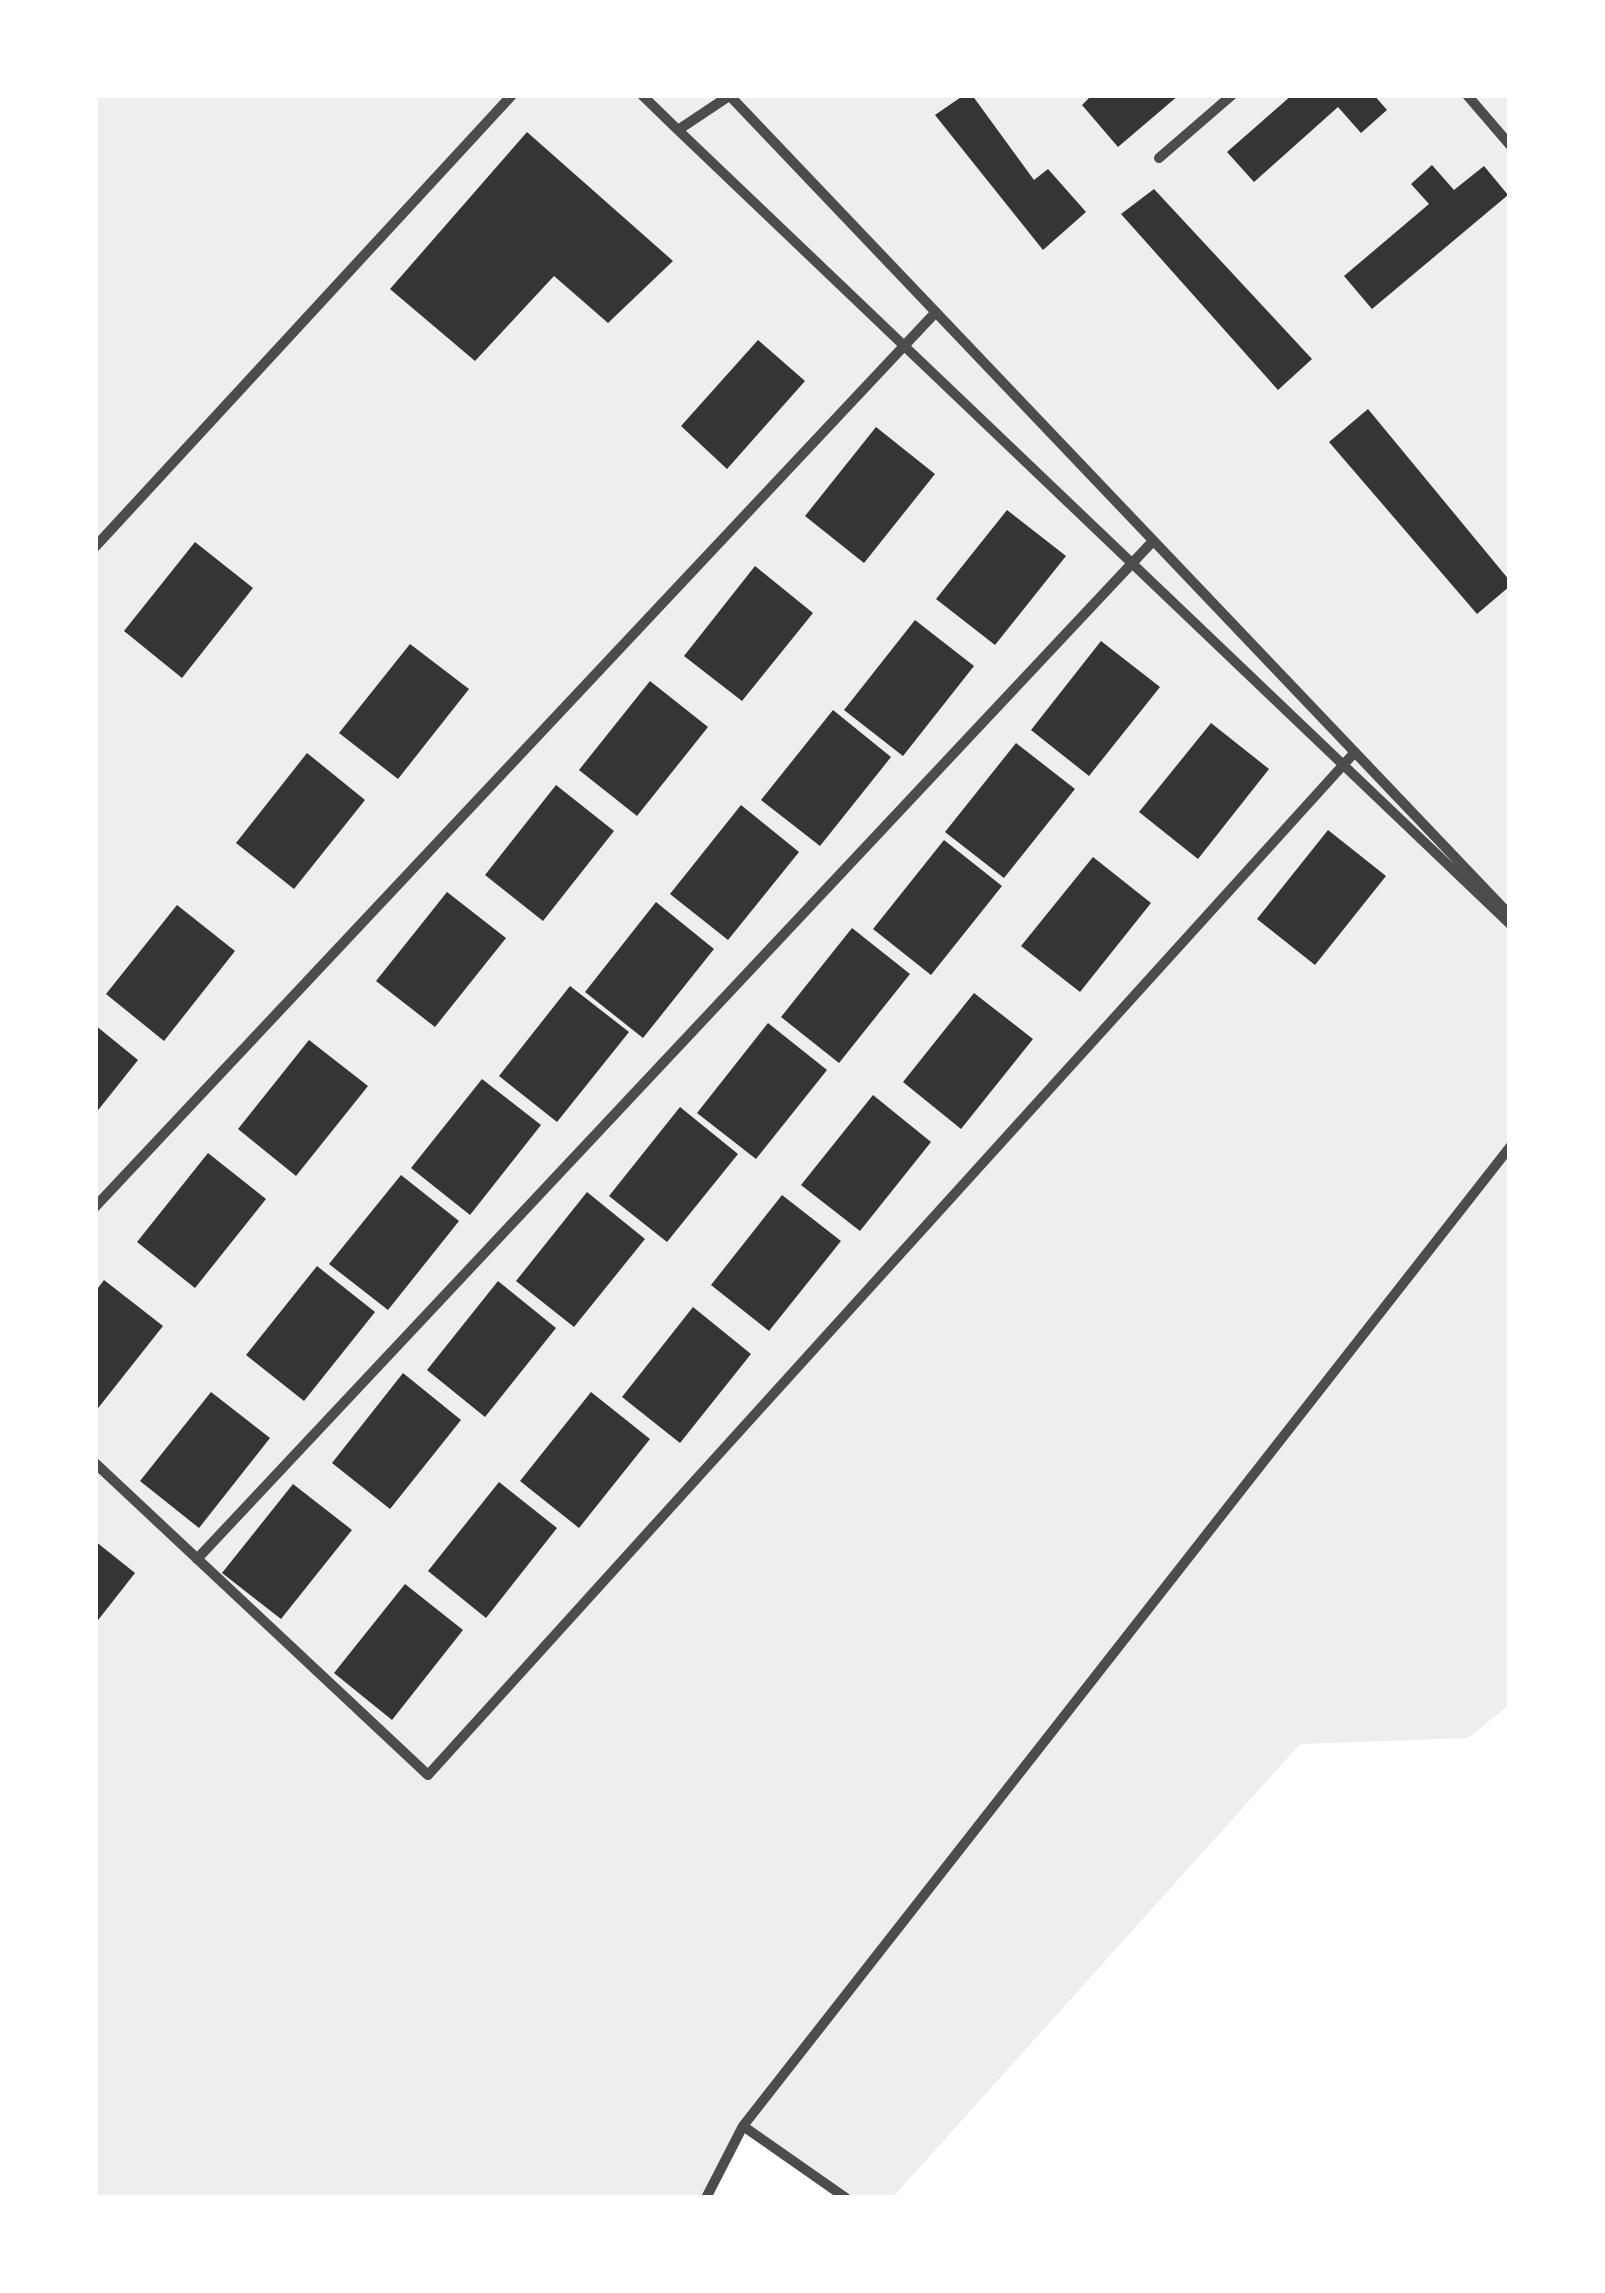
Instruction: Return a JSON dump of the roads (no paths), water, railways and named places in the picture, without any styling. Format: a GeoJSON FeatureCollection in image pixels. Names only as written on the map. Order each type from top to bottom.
{"type":"FeatureCollection","features":[{"type":"Feature","properties":{"kind":"street"},"geometry":{"type":"LineString","coordinates":[[95,547],[512,95]]}},
{"type":"Feature","properties":{"kind":"street"},"geometry":{"type":"LineString","coordinates":[[642,95],[1510,924]]}},
{"type":"Feature","properties":{"kind":"street"},"geometry":{"type":"LineString","coordinates":[[678,130],[729,95],[1510,916]]}},
{"type":"Feature","properties":{"kind":"street"},"geometry":{"type":"LineString","coordinates":[[1159,158],[1232,95]]}},
{"type":"Feature","properties":{"kind":"street"},"geometry":{"type":"LineString","coordinates":[[1467,95],[1510,144]]}},
{"type":"Feature","properties":{"kind":"street"},"geometry":{"type":"LineString","coordinates":[[95,1207],[936,313]]}},
{"type":"Feature","properties":{"kind":"street"},"geometry":{"type":"LineString","coordinates":[[197,1559],[1153,541]]}},
{"type":"Feature","properties":{"kind":"street"},"geometry":{"type":"LineString","coordinates":[[95,1463],[428,1775],[1355,752]]}},
{"type":"Feature","properties":{"kind":"street"},"geometry":{"type":"LineString","coordinates":[[706,2198],[743,2126],[1510,1147]]}},
{"type":"Feature","properties":{"kind":"street"},"geometry":{"type":"LineString","coordinates":[[743,2126],[846,2198]]}}]}
